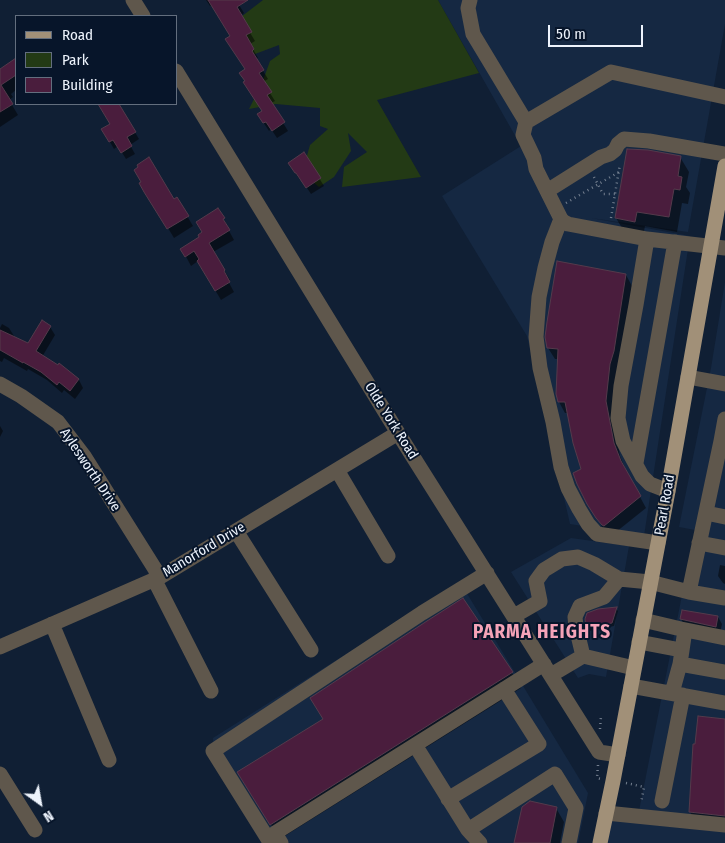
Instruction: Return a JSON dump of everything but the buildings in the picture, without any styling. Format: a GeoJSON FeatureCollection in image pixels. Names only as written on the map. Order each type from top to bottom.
{"type":"FeatureCollection","features":[{"type":"Feature","properties":{"kind":"main road","name":"Pearl Road"},"geometry":{"type":"LineString","coordinates":[[600,843],[644,620],[688,377],[718,247],[725,166]]}},
{"type":"Feature","properties":{"kind":"street"},"geometry":{"type":"LineString","coordinates":[[133,0],[142,15]]}},
{"type":"Feature","properties":{"kind":"street"},"geometry":{"type":"LineString","coordinates":[[470,0],[468,8],[473,34],[526,122],[523,135],[534,158],[536,168],[558,214],[568,224],[647,238],[718,247]]}},
{"type":"Feature","properties":{"kind":"street"},"geometry":{"type":"LineString","coordinates":[[526,122],[611,72],[725,97]]}},
{"type":"Feature","properties":{"kind":"street","name":"Olde York Road"},"geometry":{"type":"LineString","coordinates":[[178,74],[398,433],[599,752],[618,755]]}},
{"type":"Feature","properties":{"kind":"street"},"geometry":{"type":"LineString","coordinates":[[547,191],[589,164],[610,154],[624,139],[725,154]]}},
{"type":"Feature","properties":{"kind":"street"},"geometry":{"type":"LineString","coordinates":[[558,214],[539,298],[536,338],[540,368],[553,422],[561,467],[568,488],[579,509],[597,534],[658,543]]}},
{"type":"Feature","properties":{"kind":"street"},"geometry":{"type":"LineString","coordinates":[[647,238],[621,386],[618,418],[623,441],[642,476],[650,484],[668,491]]}},
{"type":"Feature","properties":{"kind":"street"},"geometry":{"type":"LineString","coordinates":[[636,463],[675,242]]}},
{"type":"Feature","properties":{"kind":"street"},"geometry":{"type":"LineString","coordinates":[[688,377],[725,384]]}},
{"type":"Feature","properties":{"kind":"street","name":"Aylesworth Drive"},"geometry":{"type":"LineString","coordinates":[[0,384],[58,422],[84,456],[157,578],[211,691]]}},
{"type":"Feature","properties":{"kind":"street"},"geometry":{"type":"LineString","coordinates":[[689,592],[723,441],[725,419]]}},
{"type":"Feature","properties":{"kind":"street","name":"Manorford Drive"},"geometry":{"type":"LineString","coordinates":[[1,644],[157,578],[398,433]]}},
{"type":"Feature","properties":{"kind":"street"},"geometry":{"type":"LineString","coordinates":[[337,470],[388,556]]}},
{"type":"Feature","properties":{"kind":"street"},"geometry":{"type":"LineString","coordinates":[[706,513],[725,517]]}},
{"type":"Feature","properties":{"kind":"street"},"geometry":{"type":"LineString","coordinates":[[236,531],[310,650]]}},
{"type":"Feature","properties":{"kind":"street"},"geometry":{"type":"LineString","coordinates":[[699,543],[725,548]]}},
{"type":"Feature","properties":{"kind":"street"},"geometry":{"type":"LineString","coordinates":[[514,616],[540,601],[536,581],[544,570],[562,559],[578,557],[619,579],[650,582],[689,592],[725,598]]}},
{"type":"Feature","properties":{"kind":"street"},"geometry":{"type":"LineString","coordinates":[[281,843],[268,839],[214,751],[422,613],[487,573]]}},
{"type":"Feature","properties":{"kind":"street"},"geometry":{"type":"LineString","coordinates":[[584,656],[575,617],[580,606],[604,596],[619,579]]}},
{"type":"Feature","properties":{"kind":"street"},"geometry":{"type":"LineString","coordinates":[[644,620],[725,638]]}},
{"type":"Feature","properties":{"kind":"street"},"geometry":{"type":"LineString","coordinates":[[52,624],[109,760]]}},
{"type":"Feature","properties":{"kind":"street"},"geometry":{"type":"LineString","coordinates":[[662,801],[678,694],[680,657],[685,630]]}},
{"type":"Feature","properties":{"kind":"street"},"geometry":{"type":"LineString","coordinates":[[639,642],[725,672]]}},
{"type":"Feature","properties":{"kind":"street"},"geometry":{"type":"LineString","coordinates":[[281,843],[275,833],[504,689],[584,656],[634,668]]}},
{"type":"Feature","properties":{"kind":"street"},"geometry":{"type":"LineString","coordinates":[[631,686],[725,703]]}},
{"type":"Feature","properties":{"kind":"street"},"geometry":{"type":"LineString","coordinates":[[448,799],[539,744],[504,689]]}},
{"type":"Feature","properties":{"kind":"street"},"geometry":{"type":"LineString","coordinates":[[415,746],[468,830],[480,843]]}},
{"type":"Feature","properties":{"kind":"street"},"geometry":{"type":"LineString","coordinates":[[0,774],[35,830]]}},
{"type":"Feature","properties":{"kind":"street"},"geometry":{"type":"LineString","coordinates":[[468,830],[555,774],[576,808],[569,843]]}},
{"type":"Feature","properties":{"kind":"street"},"geometry":{"type":"LineString","coordinates":[[606,813],[725,825]]}},
{"type":"Feature","properties":{"kind":"path"},"geometry":{"type":"LineString","coordinates":[[589,164],[597,185],[603,194],[615,194]]}},
{"type":"Feature","properties":{"kind":"path"},"geometry":{"type":"LineString","coordinates":[[608,232],[620,164]]}},
{"type":"Feature","properties":{"kind":"path"},"geometry":{"type":"LineString","coordinates":[[558,214],[597,185],[619,172]]}},
{"type":"Feature","properties":{"kind":"path"},"geometry":{"type":"LineString","coordinates":[[634,785],[644,787],[640,809]]}},
{"type":"Feature","properties":{"kind":"shaded area"},"geometry":{"type":"Polygon","coordinates":[[[438,0],[725,0],[725,24],[688,232],[591,218],[690,236],[644,536],[570,524],[527,336],[442,196],[521,146],[438,0]]]}},
{"type":"Feature","properties":{"kind":"shaded area"},"geometry":{"type":"Polygon","coordinates":[[[725,282],[725,843],[605,843],[611,808],[639,811],[695,530],[679,527],[711,368],[725,282]]]}},
{"type":"Feature","properties":{"kind":"shaded area"},"geometry":{"type":"Polygon","coordinates":[[[571,538],[629,546],[606,677],[589,674],[578,678],[511,572],[571,538]]]}},
{"type":"Feature","properties":{"kind":"shaded area"},"geometry":{"type":"Polygon","coordinates":[[[460,582],[588,793],[578,843],[262,843],[214,762],[213,738],[460,582]]]}},
{"type":"Feature","properties":{"kind":"green space"},"geometry":{"type":"Polygon","coordinates":[[[263,0],[438,0],[479,73],[377,100],[421,177],[342,187],[344,167],[367,152],[348,133],[351,151],[334,177],[319,187],[302,173],[310,145],[328,129],[320,126],[320,108],[276,104],[249,109],[270,61],[280,54],[279,45],[247,57],[246,54],[254,49],[246,35],[251,32],[237,20],[263,0]]]}},
{"type":"Feature","properties":{"kind":"district","name":"PARMA HEIGHTS"},"geometry":{"type":"Point","coordinates":[542,633]}}]}
